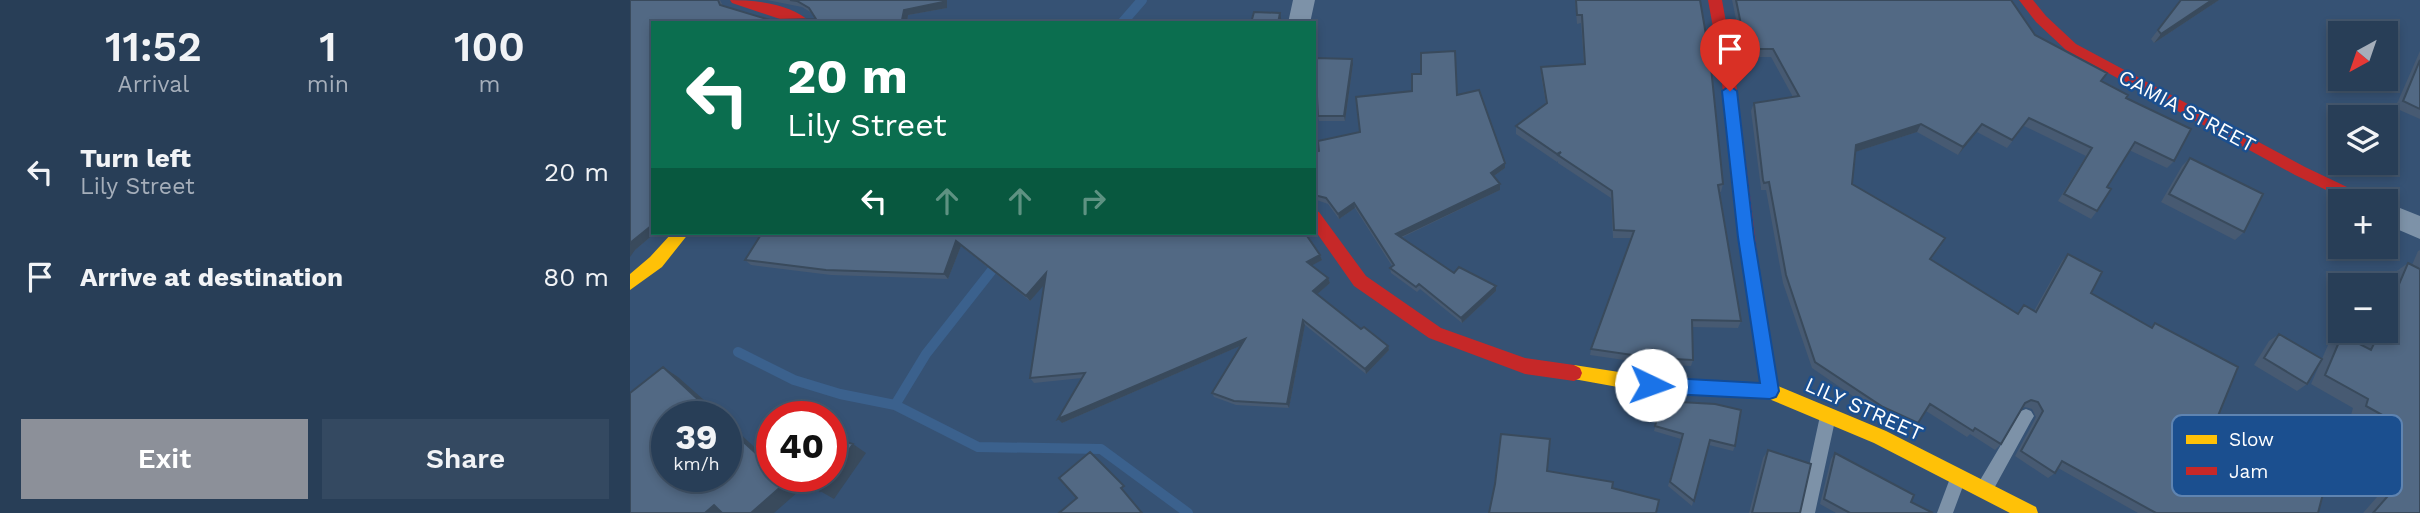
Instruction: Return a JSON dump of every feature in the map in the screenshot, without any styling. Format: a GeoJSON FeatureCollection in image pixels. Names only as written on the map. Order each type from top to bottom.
{"type":"FeatureCollection","features":[{"type":"Feature","properties":{"kind":"street"},"geometry":{"type":"LineString","coordinates":[[737,0],[800,21]]}},
{"type":"Feature","properties":{"kind":"street"},"geometry":{"type":"LineString","coordinates":[[1299,21],[1304,0]]}},
{"type":"Feature","properties":{"kind":"street","name":"LILY STREET"},"geometry":{"type":"LineString","coordinates":[[1715,0],[1727,66],[1746,237],[1770,391],[1880,437],[2029,513]]}},
{"type":"Feature","properties":{"kind":"street","name":"CAMIA STREET"},"geometry":{"type":"LineString","coordinates":[[2026,0],[2041,19],[2071,47],[2338,189]]}},
{"type":"Feature","properties":{"kind":"street"},"geometry":{"type":"LineString","coordinates":[[2398,218],[2420,228]]}},
{"type":"Feature","properties":{"kind":"street"},"geometry":{"type":"LineString","coordinates":[[1316,219],[1360,281],[1436,333],[1525,366],[1651,385],[1770,391]]}},
{"type":"Feature","properties":{"kind":"street"},"geometry":{"type":"LineString","coordinates":[[630,283],[656,262],[679,235]]}},
{"type":"Feature","properties":{"kind":"lane"},"geometry":{"type":"LineString","coordinates":[[1807,513],[1828,415]]}},
{"type":"Feature","properties":{"kind":"lane"},"geometry":{"type":"LineString","coordinates":[[1984,489],[2026,416]]}},
{"type":"Feature","properties":{"kind":"lane"},"geometry":{"type":"LineString","coordinates":[[1945,513],[1959,476]]}},
{"type":"Feature","properties":{"kind":"building"},"geometry":{"type":"Polygon","coordinates":[[[630,0],[718,0],[720,5],[770,20],[816,19],[809,8],[790,0],[943,0],[904,10],[902,20],[895,21],[651,21],[651,226],[630,243],[630,0]]]}},
{"type":"Feature","properties":{"kind":"building"},"geometry":{"type":"Polygon","coordinates":[[[1576,0],[1700,0],[1710,58],[1723,184],[1718,185],[1741,321],[1692,320],[1693,360],[1653,358],[1591,349],[1634,231],[1614,230],[1612,191],[1558,155],[1561,152],[1557,154],[1516,126],[1547,103],[1541,67],[1585,64],[1582,15],[1577,15],[1576,0]]]}},
{"type":"Feature","properties":{"kind":"building"},"geometry":{"type":"Polygon","coordinates":[[[1736,0],[2011,0],[2035,35],[2107,73],[2101,81],[2128,95],[2126,98],[2191,129],[2174,161],[2135,142],[2107,187],[2111,189],[2097,211],[2064,194],[2092,148],[2029,118],[2012,140],[1982,124],[1963,147],[1921,124],[1856,145],[1852,184],[1945,238],[1930,259],[2018,314],[2024,305],[2036,312],[2068,254],[2102,272],[2091,293],[2152,328],[2155,323],[2238,367],[2218,415],[2172,415],[2172,496],[2322,496],[2318,513],[2156,513],[2062,461],[2055,473],[2021,451],[2043,411],[2038,402],[2031,400],[2025,403],[2001,444],[1975,428],[1973,431],[1930,404],[1918,423],[1883,407],[1815,362],[1786,275],[1769,182],[1764,183],[1763,180],[1754,103],[1799,96],[1773,49],[1746,49],[1736,0]]]}},
{"type":"Feature","properties":{"kind":"building"},"geometry":{"type":"Polygon","coordinates":[[[2181,0],[2212,0],[2161,34],[2158,30],[2181,0]]]}},
{"type":"Feature","properties":{"kind":"building"},"geometry":{"type":"Polygon","coordinates":[[[1254,12],[1280,13],[1278,21],[1252,21],[1254,12]]]}},
{"type":"Feature","properties":{"kind":"building"},"geometry":{"type":"Polygon","coordinates":[[[1455,51],[1457,95],[1479,90],[1505,163],[1491,173],[1500,184],[1396,234],[1454,273],[1459,267],[1496,286],[1461,318],[1419,284],[1416,287],[1390,268],[1394,265],[1354,203],[1338,214],[1326,198],[1316,196],[1318,141],[1360,132],[1356,97],[1412,91],[1412,74],[1421,74],[1421,53],[1455,51]]]}},
{"type":"Feature","properties":{"kind":"building"},"geometry":{"type":"Polygon","coordinates":[[[1316,58],[1352,59],[1344,116],[1318,116],[1316,58]]]}},
{"type":"Feature","properties":{"kind":"building"},"geometry":{"type":"Polygon","coordinates":[[[2420,60],[2420,109],[2403,101],[2420,60]]]}},
{"type":"Feature","properties":{"kind":"building"},"geometry":{"type":"Polygon","coordinates":[[[2190,158],[2263,194],[2244,232],[2169,194],[2190,158]]]}},
{"type":"Feature","properties":{"kind":"building"},"geometry":{"type":"Polygon","coordinates":[[[761,235],[1306,235],[1320,255],[1307,262],[1328,278],[1313,291],[1361,329],[1364,327],[1388,346],[1365,369],[1303,320],[1287,404],[1234,401],[1212,393],[1245,339],[1058,419],[1085,373],[1030,378],[1046,273],[1026,296],[956,241],[944,274],[826,270],[745,260],[761,235]]]}},
{"type":"Feature","properties":{"kind":"building"},"geometry":{"type":"Polygon","coordinates":[[[2408,263],[2420,269],[2420,513],[2373,513],[2388,496],[2402,496],[2402,415],[2382,415],[2366,406],[2368,399],[2325,375],[2339,343],[2357,343],[2371,350],[2374,343],[2398,343],[2398,286],[2408,263]]]}},
{"type":"Feature","properties":{"kind":"building"},"geometry":{"type":"Polygon","coordinates":[[[2279,334],[2322,359],[2307,384],[2264,358],[2279,334]]]}},
{"type":"Feature","properties":{"kind":"building"},"geometry":{"type":"Polygon","coordinates":[[[663,367],[700,401],[651,401],[651,492],[742,492],[742,441],[756,453],[756,492],[775,492],[751,513],[722,513],[714,505],[705,513],[630,513],[630,393],[663,367]]]}},
{"type":"Feature","properties":{"kind":"building"},"geometry":{"type":"Polygon","coordinates":[[[1662,401],[1715,404],[1741,410],[1735,446],[1710,440],[1694,501],[1670,482],[1683,434],[1655,426],[1662,401]]]}},
{"type":"Feature","properties":{"kind":"building"},"geometry":{"type":"Polygon","coordinates":[[[1501,434],[1550,439],[1547,471],[1613,482],[1612,488],[1659,500],[1656,513],[1489,513],[1501,434]]]}},
{"type":"Feature","properties":{"kind":"building"},"geometry":{"type":"Polygon","coordinates":[[[847,442],[853,444],[847,452],[847,442]]]}},
{"type":"Feature","properties":{"kind":"building"},"geometry":{"type":"Polygon","coordinates":[[[1768,450],[1811,464],[1800,513],[1752,513],[1768,450]]]}},
{"type":"Feature","properties":{"kind":"building"},"geometry":{"type":"Polygon","coordinates":[[[1090,452],[1124,486],[1121,488],[1142,513],[1059,513],[1077,498],[1059,478],[1090,452]]]}},
{"type":"Feature","properties":{"kind":"building"},"geometry":{"type":"Polygon","coordinates":[[[1835,453],[1914,495],[1911,502],[1933,513],[1850,513],[1824,499],[1835,453]]]}},
{"type":"Feature","properties":{"kind":"waterway"},"geometry":{"type":"LineString","coordinates":[[1124,21],[1142,0]]}},
{"type":"Feature","properties":{"kind":"waterway"},"geometry":{"type":"LineString","coordinates":[[895,405],[926,354],[1000,260]]}},
{"type":"Feature","properties":{"kind":"waterway"},"geometry":{"type":"LineString","coordinates":[[738,352],[794,380],[840,394],[895,405]]}},
{"type":"Feature","properties":{"kind":"waterway"},"geometry":{"type":"LineString","coordinates":[[895,405],[978,447],[1101,449],[1188,513]]}},
{"type":"Feature","properties":{"kind":"traffic: slow"},"geometry":{"type":"LineString","coordinates":[[630,283],[656,262],[679,235]]}},
{"type":"Feature","properties":{"kind":"traffic: slow"},"geometry":{"type":"LineString","coordinates":[[1753,284],[1770,391]]}},
{"type":"Feature","properties":{"kind":"traffic: slow"},"geometry":{"type":"LineString","coordinates":[[1574,373],[1651,385],[1770,391],[1880,437],[2029,513]]}},
{"type":"Feature","properties":{"kind":"traffic: jam"},"geometry":{"type":"LineString","coordinates":[[737,0],[800,21]]}},
{"type":"Feature","properties":{"kind":"traffic: jam"},"geometry":{"type":"LineString","coordinates":[[1715,0],[1727,66],[1753,284]]}},
{"type":"Feature","properties":{"kind":"traffic: jam"},"geometry":{"type":"LineString","coordinates":[[2026,0],[2041,19],[2071,47],[2338,189]]}},
{"type":"Feature","properties":{"kind":"traffic: jam"},"geometry":{"type":"LineString","coordinates":[[1316,219],[1360,281],[1435,333],[1525,366],[1574,373]]}},
{"type":"Feature","properties":{"kind":"route"},"geometry":{"type":"LineString","coordinates":[[1651,385],[1770,391],[1746,237],[1730,91]]}}]}
